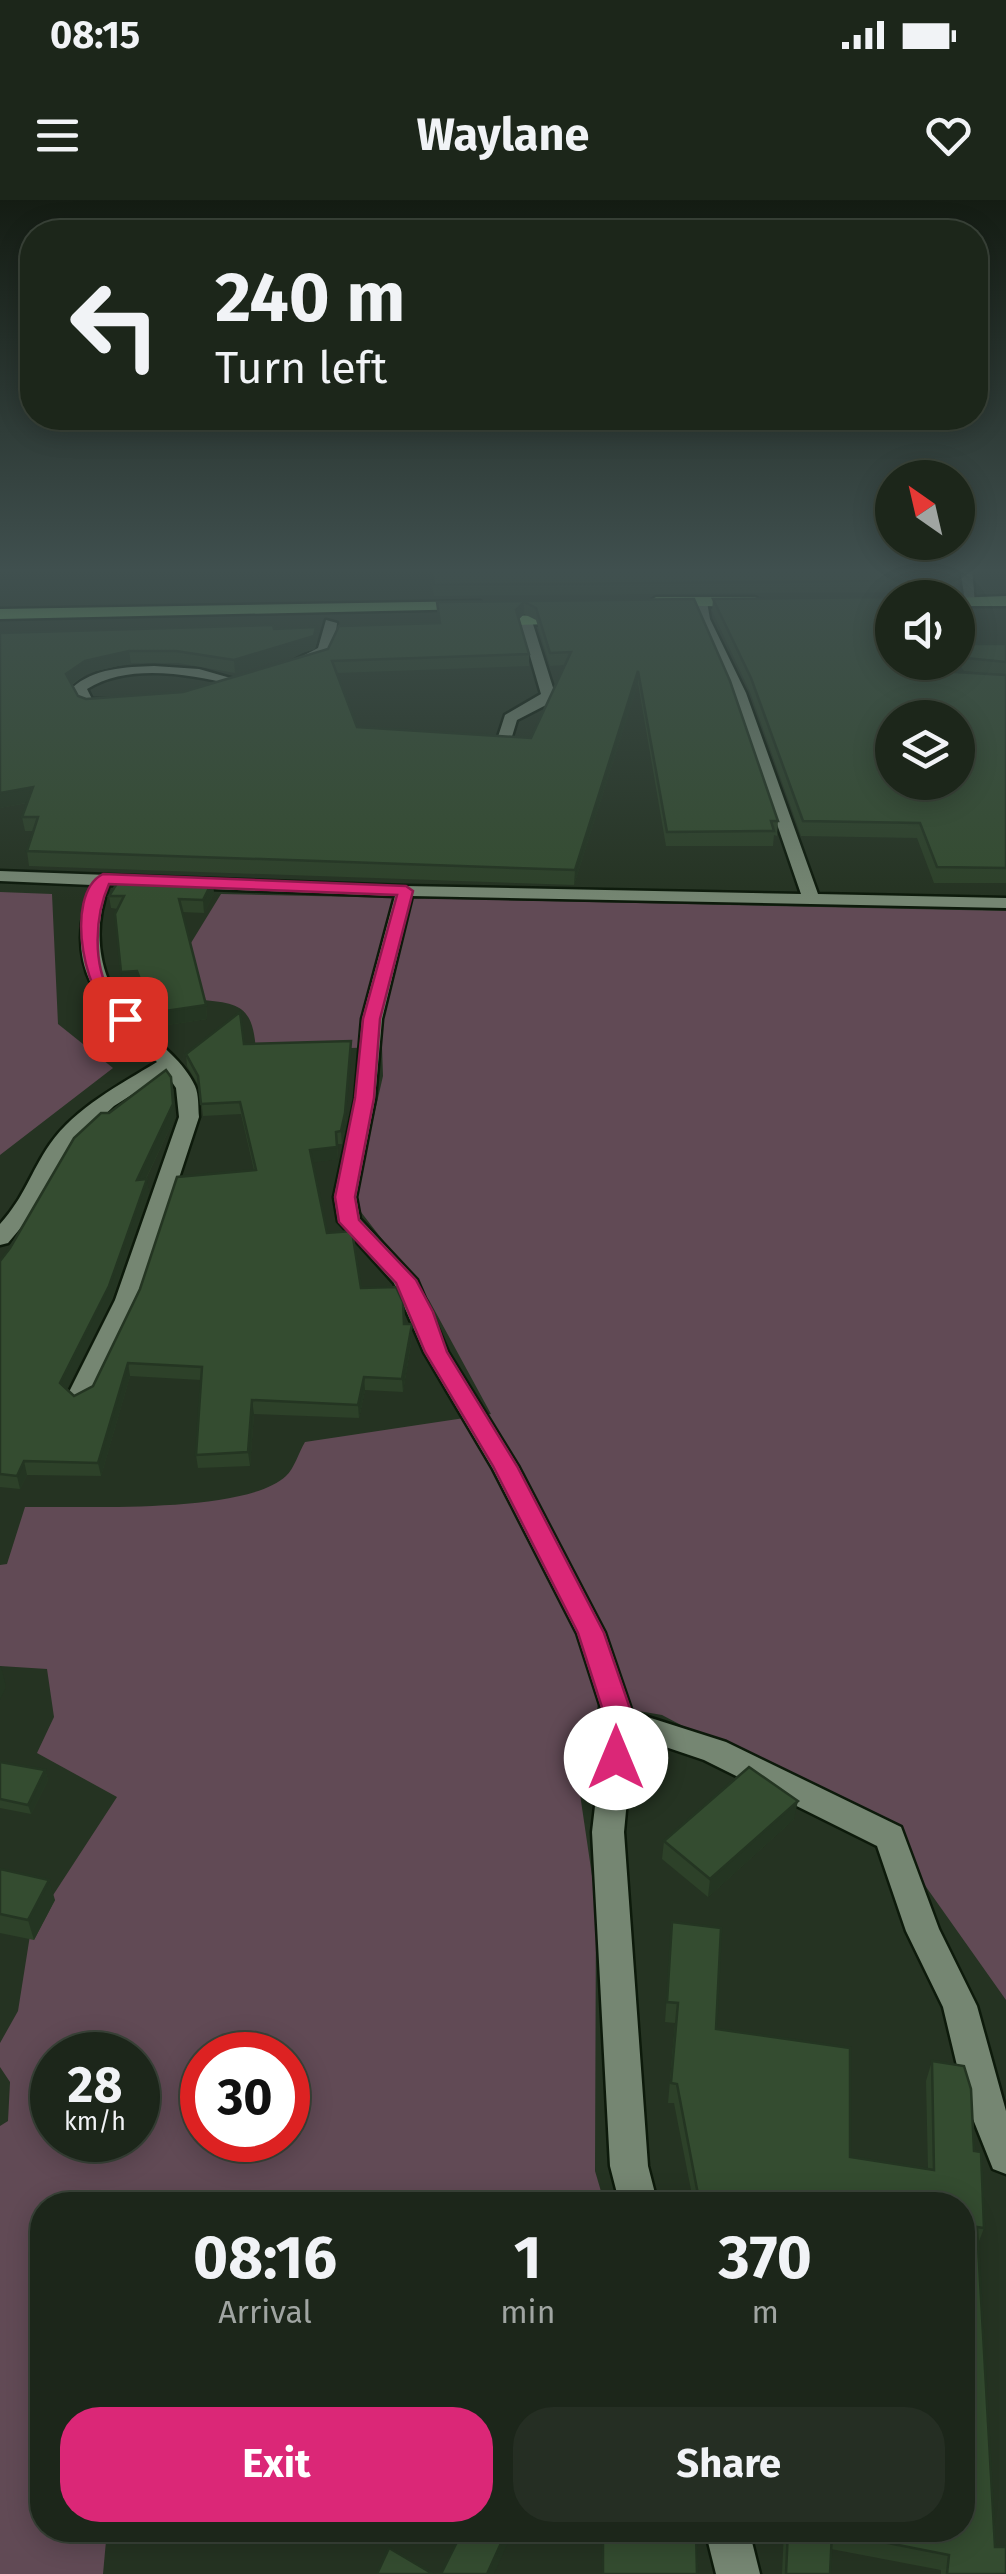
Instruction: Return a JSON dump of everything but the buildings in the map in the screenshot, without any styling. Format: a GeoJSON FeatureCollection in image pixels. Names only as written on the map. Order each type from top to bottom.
{"type":"FeatureCollection","features":[{"type":"Feature","properties":{"kind":"street"},"geometry":{"type":"LineString","coordinates":[[90,679],[79,688],[88,704],[126,701]]}},
{"type":"Feature","properties":{"kind":"street"},"geometry":{"type":"LineString","coordinates":[[227,679],[234,681]]}},
{"type":"Feature","properties":{"kind":"street"},"geometry":{"type":"LineString","coordinates":[[209,691],[243,679]]}},
{"type":"Feature","properties":{"kind":"street"},"geometry":{"type":"LineString","coordinates":[[503,742],[510,718],[541,702],[548,694],[543,679]]}},
{"type":"Feature","properties":{"kind":"street"},"geometry":{"type":"LineString","coordinates":[[732,679],[810,896]]}},
{"type":"Feature","properties":{"kind":"street"},"geometry":{"type":"LineString","coordinates":[[0,876],[406,891],[1006,902]]}},
{"type":"Feature","properties":{"kind":"street"},"geometry":{"type":"LineString","coordinates":[[80,1398],[127,1300],[189,1117],[186,1088],[169,1063],[103,997],[92,958],[90,907],[103,879]]}},
{"type":"Feature","properties":{"kind":"street"},"geometry":{"type":"LineString","coordinates":[[406,891],[372,1019],[365,1098],[345,1197],[349,1222],[405,1280],[414,1296],[436,1352],[505,1466],[591,1633],[620,1720],[608,1832],[629,2166],[636,2192]]}},
{"type":"Feature","properties":{"kind":"street"},"geometry":{"type":"LineString","coordinates":[[0,1238],[33,1200],[60,1145],[107,1102],[169,1063]]}},
{"type":"Feature","properties":{"kind":"street"},"geometry":{"type":"LineString","coordinates":[[620,1720],[714,1752],[890,1837],[923,1931],[960,2006],[983,2098],[1006,2156]]}},
{"type":"Feature","properties":{"kind":"street"},"geometry":{"type":"LineString","coordinates":[[729,2542],[738,2574]]}},
{"type":"Feature","properties":{"kind":"shaded area"},"geometry":{"type":"Polygon","coordinates":[[[0,892],[52,894],[58,1024],[113,1068],[0,1155],[0,892]]]}},
{"type":"Feature","properties":{"kind":"shaded area"},"geometry":{"type":"Polygon","coordinates":[[[221,894],[1006,911],[1006,2000],[924,1884],[866,1840],[774,1774],[662,1715],[598,1704],[580,1794],[596,1903],[595,2171],[601,2192],[30,2192],[30,2542],[106,2542],[103,2574],[0,2574],[0,2126],[8,2121],[10,2082],[0,2067],[0,2043],[18,2011],[31,1929],[117,1797],[37,1753],[54,1717],[47,1669],[0,1666],[0,1565],[7,1564],[25,1507],[122,1507],[236,1497],[266,1488],[286,1476],[305,1442],[491,1414],[429,1300],[354,1203],[383,1076],[382,1047],[256,1051],[248,1017],[243,1010],[201,1000],[183,956],[221,894]]]}},
{"type":"Feature","properties":{"kind":"route"},"geometry":{"type":"LineString","coordinates":[[125,1019],[103,997],[92,958],[90,907],[103,879],[406,891],[372,1019],[365,1098],[345,1197],[349,1222],[405,1280],[436,1352],[470,1414],[505,1466],[591,1633],[620,1720],[616,1758]]}}]}
